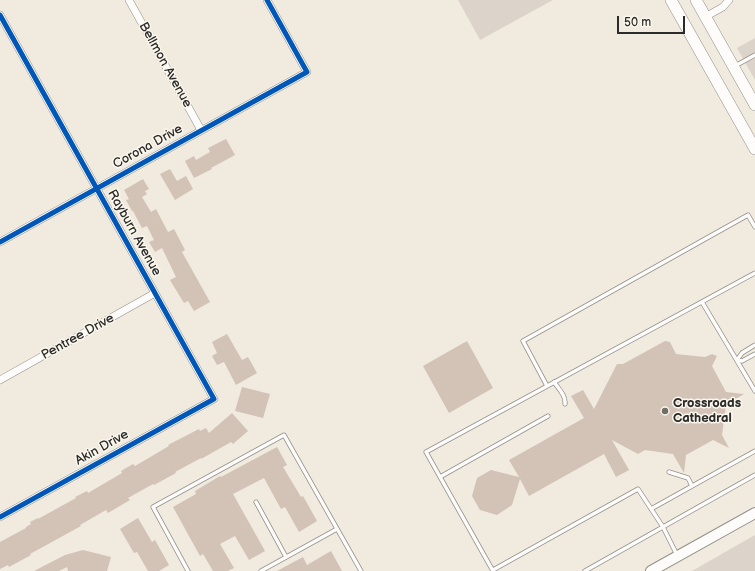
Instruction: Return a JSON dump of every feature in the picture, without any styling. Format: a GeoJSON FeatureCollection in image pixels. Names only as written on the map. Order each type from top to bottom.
{"type":"FeatureCollection","features":[{"type":"Feature","properties":{"kind":"main road"},"geometry":{"type":"LineString","coordinates":[[671,0],[755,149]]}},
{"type":"Feature","properties":{"kind":"main road"},"geometry":{"type":"LineString","coordinates":[[696,0],[754,101]]}},
{"type":"Feature","properties":{"kind":"main road"},"geometry":{"type":"LineString","coordinates":[[651,571],[755,513]]}},
{"type":"Feature","properties":{"kind":"street","name":"Bellmon Avenue"},"geometry":{"type":"LineString","coordinates":[[129,0],[201,130]]}},
{"type":"Feature","properties":{"kind":"street","name":"Corona Drive"},"geometry":{"type":"LineString","coordinates":[[0,242],[307,72],[267,0]]}},
{"type":"Feature","properties":{"kind":"street"},"geometry":{"type":"LineString","coordinates":[[705,17],[723,7],[729,0]]}},
{"type":"Feature","properties":{"kind":"street","name":"Rayburn Avenue"},"geometry":{"type":"LineString","coordinates":[[0,15],[214,399]]}},
{"type":"Feature","properties":{"kind":"street","name":"Pentree Drive"},"geometry":{"type":"LineString","coordinates":[[0,380],[155,293]]}},
{"type":"Feature","properties":{"kind":"street","name":"Akin Drive"},"geometry":{"type":"LineString","coordinates":[[0,517],[214,399]]}},
{"type":"Feature","properties":{"kind":"lane"},"geometry":{"type":"LineString","coordinates":[[733,66],[755,55]]}},
{"type":"Feature","properties":{"kind":"lane"},"geometry":{"type":"LineString","coordinates":[[547,386],[523,340],[748,215],[755,227]]}},
{"type":"Feature","properties":{"kind":"lane"},"geometry":{"type":"LineString","coordinates":[[678,556],[662,527],[638,490],[493,571],[426,452],[755,273]]}},
{"type":"Feature","properties":{"kind":"lane"},"geometry":{"type":"LineString","coordinates":[[702,302],[755,391]]}},
{"type":"Feature","properties":{"kind":"lane"},"geometry":{"type":"LineString","coordinates":[[737,360],[742,353],[755,345]]}},
{"type":"Feature","properties":{"kind":"lane"},"geometry":{"type":"LineString","coordinates":[[737,360],[742,361],[755,354]]}},
{"type":"Feature","properties":{"kind":"lane"},"geometry":{"type":"LineString","coordinates":[[554,382],[565,397],[565,404]]}},
{"type":"Feature","properties":{"kind":"lane"},"geometry":{"type":"LineString","coordinates":[[440,477],[548,416]]}},
{"type":"Feature","properties":{"kind":"lane"},"geometry":{"type":"LineString","coordinates":[[188,571],[153,507],[284,435],[361,571]]}},
{"type":"Feature","properties":{"kind":"lane"},"geometry":{"type":"LineString","coordinates":[[651,509],[755,451]]}},
{"type":"Feature","properties":{"kind":"lane"},"geometry":{"type":"LineString","coordinates":[[669,472],[688,478],[692,486]]}},
{"type":"Feature","properties":{"kind":"lane"},"geometry":{"type":"LineString","coordinates":[[585,571],[755,475]]}},
{"type":"Feature","properties":{"kind":"lane"},"geometry":{"type":"LineString","coordinates":[[256,502],[286,557]]}},
{"type":"Feature","properties":{"kind":"lane"},"geometry":{"type":"LineString","coordinates":[[261,571],[337,529]]}},
{"type":"Feature","properties":{"kind":"shaded area"},"geometry":{"type":"Polygon","coordinates":[[[458,0],[553,0],[480,40],[458,0]]]}},
{"type":"Feature","properties":{"kind":"shaded area"},"geometry":{"type":"Polygon","coordinates":[[[755,38],[755,80],[737,48],[755,38]]]}},
{"type":"Feature","properties":{"kind":"shaded area"},"geometry":{"type":"Polygon","coordinates":[[[755,535],[755,571],[692,571],[755,535]]]}},
{"type":"Feature","properties":{"kind":"building"},"geometry":{"type":"Polygon","coordinates":[[[226,139],[235,155],[194,178],[185,161],[194,156],[196,160],[210,152],[208,148],[226,139]]]}},
{"type":"Feature","properties":{"kind":"building"},"geometry":{"type":"Polygon","coordinates":[[[170,169],[177,181],[186,176],[193,189],[175,200],[160,174],[170,169]]]}},
{"type":"Feature","properties":{"kind":"building"},"geometry":{"type":"Polygon","coordinates":[[[143,179],[149,189],[145,191],[147,194],[142,197],[151,212],[156,209],[168,232],[174,229],[185,250],[182,252],[210,302],[194,311],[188,301],[184,303],[170,280],[176,277],[162,248],[155,252],[149,242],[154,240],[147,226],[142,228],[126,200],[129,199],[124,190],[143,179]]]}},
{"type":"Feature","properties":{"kind":"building"},"geometry":{"type":"Polygon","coordinates":[[[227,334],[242,360],[248,357],[257,373],[236,385],[224,362],[217,365],[212,356],[217,353],[212,342],[227,334]]]}},
{"type":"Feature","properties":{"kind":"building"},"geometry":{"type":"Polygon","coordinates":[[[467,341],[493,388],[449,413],[423,366],[467,341]]]}},
{"type":"Feature","properties":{"kind":"building"},"geometry":{"type":"Polygon","coordinates":[[[665,341],[670,342],[676,354],[705,357],[712,354],[717,356],[712,366],[726,392],[744,394],[726,405],[722,435],[729,448],[713,440],[686,455],[684,473],[673,454],[645,450],[638,454],[612,440],[629,470],[616,477],[604,454],[529,496],[520,479],[512,505],[497,515],[480,510],[472,496],[477,478],[491,470],[519,477],[509,460],[584,418],[571,396],[583,390],[594,409],[617,364],[623,364],[665,341]]]}},
{"type":"Feature","properties":{"kind":"building"},"geometry":{"type":"Polygon","coordinates":[[[242,387],[270,394],[263,418],[235,411],[242,387]]]}},
{"type":"Feature","properties":{"kind":"building"},"geometry":{"type":"Polygon","coordinates":[[[232,413],[248,431],[233,444],[231,442],[201,458],[128,498],[130,500],[108,513],[106,510],[80,525],[81,526],[30,554],[31,555],[9,567],[8,565],[0,569],[0,542],[26,528],[31,524],[30,522],[87,491],[88,493],[122,473],[121,471],[133,464],[135,466],[169,446],[168,445],[199,429],[200,431],[206,428],[209,433],[232,413]]]}},
{"type":"Feature","properties":{"kind":"building"},"geometry":{"type":"Polygon","coordinates":[[[277,447],[287,465],[283,467],[301,497],[303,496],[317,521],[299,532],[285,507],[281,509],[264,478],[233,494],[265,551],[249,560],[235,536],[220,544],[234,568],[228,571],[213,571],[203,554],[200,556],[173,507],[196,494],[195,491],[220,476],[221,477],[277,447]]]}},
{"type":"Feature","properties":{"kind":"building"},"geometry":{"type":"Polygon","coordinates":[[[138,518],[152,542],[155,540],[169,565],[159,571],[148,571],[137,552],[134,553],[120,529],[138,518]]]}},
{"type":"Feature","properties":{"kind":"building"},"geometry":{"type":"Polygon","coordinates":[[[83,550],[111,557],[107,571],[68,571],[67,567],[59,571],[34,571],[65,555],[83,550]]]}},
{"type":"Feature","properties":{"kind":"building"},"geometry":{"type":"Polygon","coordinates":[[[331,551],[342,571],[277,571],[303,557],[307,565],[331,551]]]}},
{"type":"Feature","properties":{"kind":"cycle path"},"geometry":{"type":"LineString","coordinates":[[0,242],[307,72],[267,0]]}},
{"type":"Feature","properties":{"kind":"cycle path"},"geometry":{"type":"LineString","coordinates":[[0,15],[214,399],[0,517]]}},
{"type":"Feature","properties":{"kind":"place","name":"Crossroads Cathedral"},"geometry":{"type":"Point","coordinates":[665,411]}}]}
